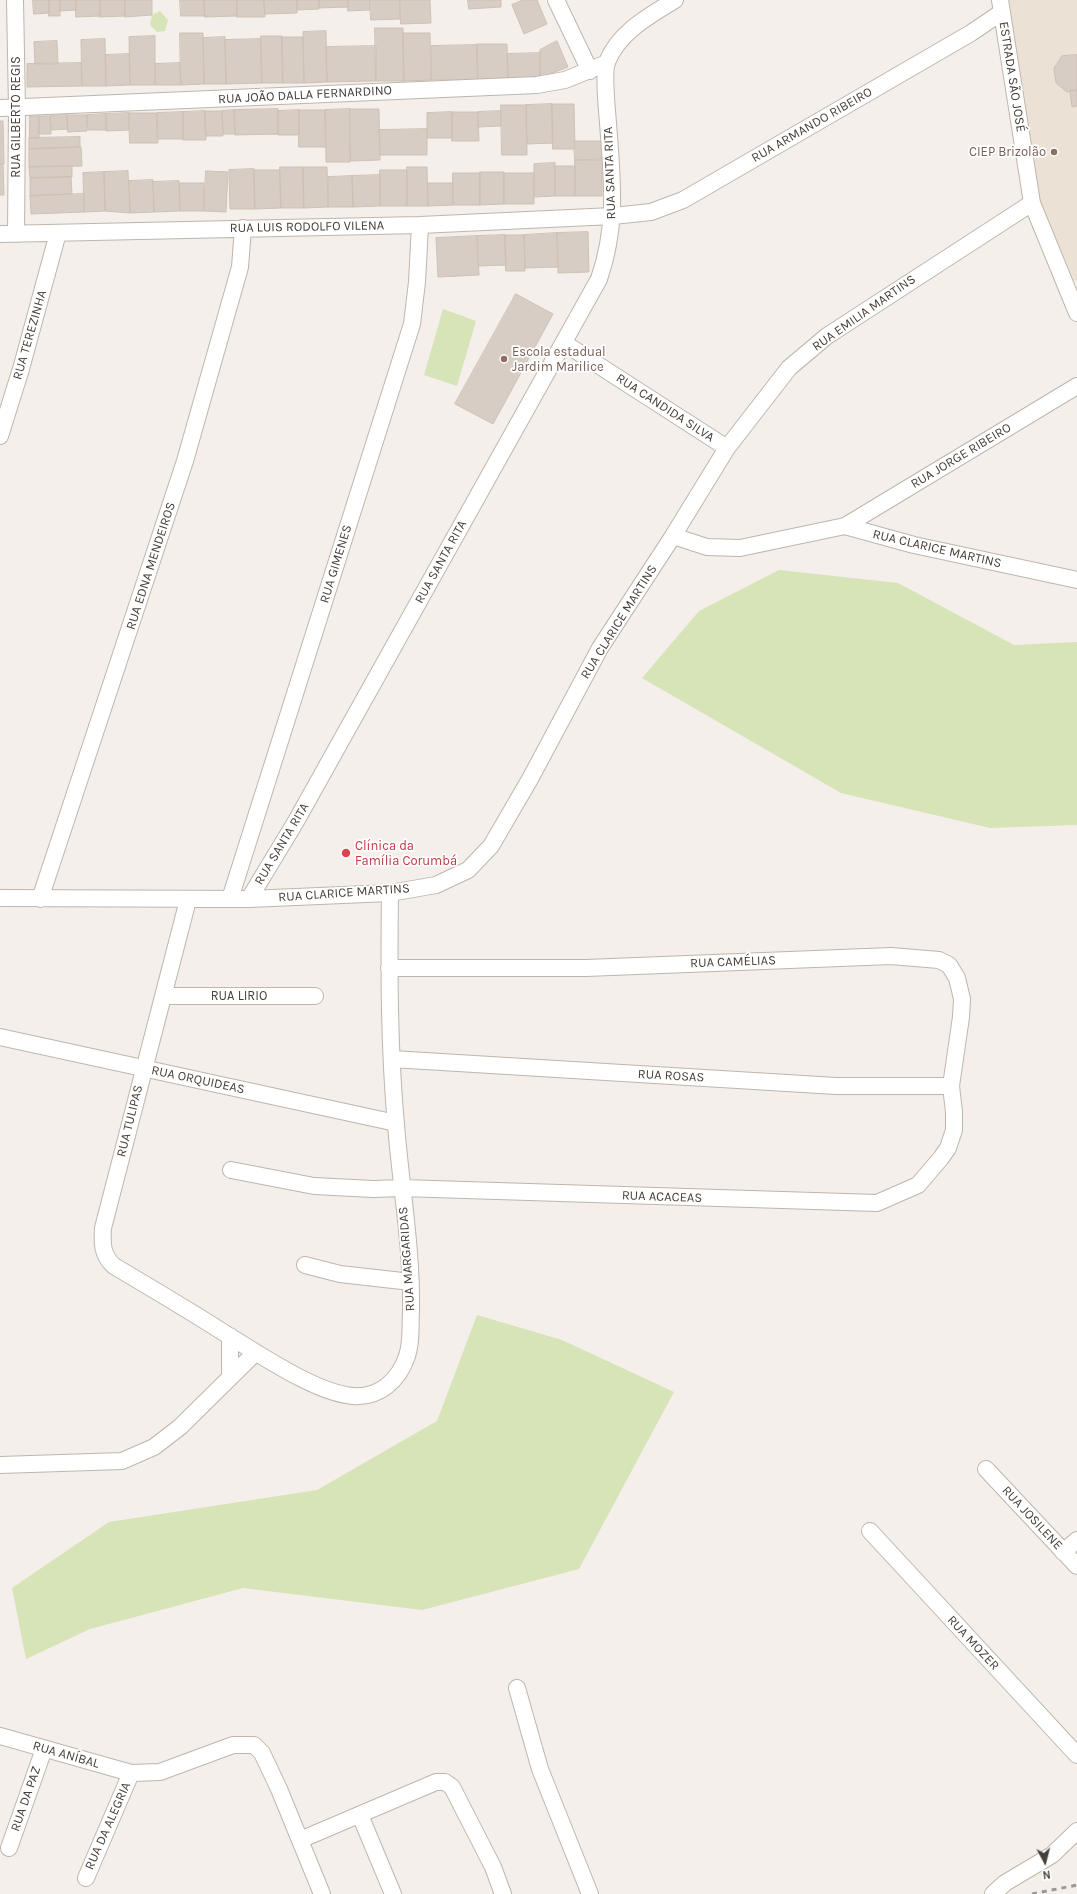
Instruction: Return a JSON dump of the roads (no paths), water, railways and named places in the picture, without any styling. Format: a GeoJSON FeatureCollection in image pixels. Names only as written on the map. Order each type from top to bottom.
{"type":"FeatureCollection","features":[{"type":"Feature","properties":{"kind":"street","name":"RUA GILBERTO REGIS"},"geometry":{"type":"LineString","coordinates":[[14,0],[17,108],[16,234]]}},
{"type":"Feature","properties":{"kind":"street"},"geometry":{"type":"LineString","coordinates":[[556,0],[590,71]]}},
{"type":"Feature","properties":{"kind":"street","name":"RUA SANTA RITA"},"geometry":{"type":"LineString","coordinates":[[0,898],[188,900],[249,899],[295,823],[599,279],[611,238],[613,216],[607,98],[607,63],[618,43],[639,22],[675,0]]}},
{"type":"Feature","properties":{"kind":"street","name":"ESTRADA SÃO JOSÉ"},"geometry":{"type":"LineString","coordinates":[[1001,6],[1032,203],[1077,313]]}},
{"type":"Feature","properties":{"kind":"street","name":"RUA ARMANDO RIBEIRO"},"geometry":{"type":"LineString","coordinates":[[613,216],[651,212],[683,200],[971,33],[1001,6]]}},
{"type":"Feature","properties":{"kind":"street","name":"RUA JOÃO DALLA FERNARDINO"},"geometry":{"type":"LineString","coordinates":[[0,108],[537,85],[565,80],[607,63]]}},
{"type":"Feature","properties":{"kind":"street","name":"RUA EMILIA MARTINS"},"geometry":{"type":"LineString","coordinates":[[673,536],[727,448],[790,368],[827,336],[1032,203]]}},
{"type":"Feature","properties":{"kind":"street","name":"RUA LUIS RODOLFO VILENA"},"geometry":{"type":"LineString","coordinates":[[0,234],[420,225],[613,216]]}},
{"type":"Feature","properties":{"kind":"street","name":"RUA GIMENES"},"geometry":{"type":"LineString","coordinates":[[230,899],[412,324],[418,282],[420,225]]}},
{"type":"Feature","properties":{"kind":"street","name":"RUA EDNA MENDEIROS"},"geometry":{"type":"LineString","coordinates":[[40,899],[185,461],[240,268],[243,228]]}},
{"type":"Feature","properties":{"kind":"street","name":"RUA TEREZINHA"},"geometry":{"type":"LineString","coordinates":[[0,436],[21,369],[58,233]]}},
{"type":"Feature","properties":{"kind":"street","name":"RUA CANDIDA SILVA"},"geometry":{"type":"LineString","coordinates":[[564,343],[727,448]]}},
{"type":"Feature","properties":{"kind":"street","name":"RUA JORGE RIBEIRO"},"geometry":{"type":"LineString","coordinates":[[845,526],[1077,386]]}},
{"type":"Feature","properties":{"kind":"street","name":"RUA CLARICE MARTINS"},"geometry":{"type":"LineString","coordinates":[[249,899],[390,893],[436,886],[468,870],[491,846],[530,779],[600,648],[673,536],[707,547],[740,548],[845,526],[914,545],[1077,580]]}},
{"type":"Feature","properties":{"kind":"street","name":"RUA MARGARIDAS"},"geometry":{"type":"LineString","coordinates":[[103,1250],[107,1260],[114,1266],[230,1336],[255,1353],[295,1375],[332,1391],[353,1396],[372,1394],[388,1387],[404,1363],[410,1344],[411,1282],[396,1123],[392,1059],[389,968],[390,893]]}},
{"type":"Feature","properties":{"kind":"street","name":"RUA TULIPAS"},"geometry":{"type":"LineString","coordinates":[[103,1250],[102,1228],[188,900]]}},
{"type":"Feature","properties":{"kind":"street","name":"RUA CAMÉLIAS"},"geometry":{"type":"LineString","coordinates":[[389,968],[586,968],[891,956],[939,960],[950,965],[957,978],[962,999],[951,1086],[954,1112],[952,1137],[941,1158],[918,1185]]}},
{"type":"Feature","properties":{"kind":"street","name":"RUA LIRIO"},"geometry":{"type":"LineString","coordinates":[[163,996],[315,996]]}},
{"type":"Feature","properties":{"kind":"street","name":"RUA ORQUIDEAS"},"geometry":{"type":"LineString","coordinates":[[0,1037],[396,1123]]}},
{"type":"Feature","properties":{"kind":"street","name":"RUA ROSAS"},"geometry":{"type":"LineString","coordinates":[[392,1059],[836,1086],[951,1086]]}},
{"type":"Feature","properties":{"kind":"street"},"geometry":{"type":"LineString","coordinates":[[231,1170],[314,1186],[373,1189],[402,1188]]}},
{"type":"Feature","properties":{"kind":"street","name":"RUA ACACEAS"},"geometry":{"type":"LineString","coordinates":[[402,1188],[877,1203],[918,1185]]}},
{"type":"Feature","properties":{"kind":"street"},"geometry":{"type":"LineString","coordinates":[[305,1265],[340,1274],[411,1282]]}},
{"type":"Feature","properties":{"kind":"street"},"geometry":{"type":"LineString","coordinates":[[230,1336],[230,1377]]}},
{"type":"Feature","properties":{"kind":"street"},"geometry":{"type":"LineString","coordinates":[[0,1464],[122,1461],[154,1447],[180,1427],[255,1353]]}},
{"type":"Feature","properties":{"kind":"street","name":"RUA JOSILENE"},"geometry":{"type":"LineString","coordinates":[[986,1469],[1077,1566]]}},
{"type":"Feature","properties":{"kind":"street","name":"RUA MOZER"},"geometry":{"type":"LineString","coordinates":[[870,1531],[1077,1755]]}},
{"type":"Feature","properties":{"kind":"street"},"geometry":{"type":"LineString","coordinates":[[1063,1552],[1077,1540]]}},
{"type":"Feature","properties":{"kind":"street"},"geometry":{"type":"LineString","coordinates":[[517,1688],[540,1769],[590,1894]]}},
{"type":"Feature","properties":{"kind":"street","name":"RUA ANÍBAL"},"geometry":{"type":"LineString","coordinates":[[0,1736],[131,1773],[160,1772],[233,1745],[254,1746],[262,1753],[322,1894]]}},
{"type":"Feature","properties":{"kind":"street","name":"RUA DA PAZ"},"geometry":{"type":"LineString","coordinates":[[8,1848],[44,1749]]}},
{"type":"Feature","properties":{"kind":"street","name":"RUA DA ALEGRIA"},"geometry":{"type":"LineString","coordinates":[[86,1878],[131,1773]]}},
{"type":"Feature","properties":{"kind":"street"},"geometry":{"type":"LineString","coordinates":[[300,1840],[436,1782],[445,1782],[452,1787],[493,1867],[503,1894]]}},
{"type":"Feature","properties":{"kind":"street"},"geometry":{"type":"LineString","coordinates":[[360,1815],[393,1894]]}},
{"type":"Feature","properties":{"kind":"street"},"geometry":{"type":"LineString","coordinates":[[993,1894],[1005,1883],[1052,1855],[1077,1831]]}},
{"type":"Feature","properties":{"kind":"railway"},"geometry":{"type":"LineString","coordinates":[[1032,1894],[1077,1885]]}},
{"type":"Feature","properties":{"kind":"place","name":"CIEP Brizolão"},"geometry":{"type":"Point","coordinates":[1054,152]}},
{"type":"Feature","properties":{"kind":"place","name":"Escola estadual Jardim Marilice"},"geometry":{"type":"Point","coordinates":[504,359]}},
{"type":"Feature","properties":{"kind":"place","name":"Clínica da Família Corumbá"},"geometry":{"type":"Point","coordinates":[346,853]}}]}
